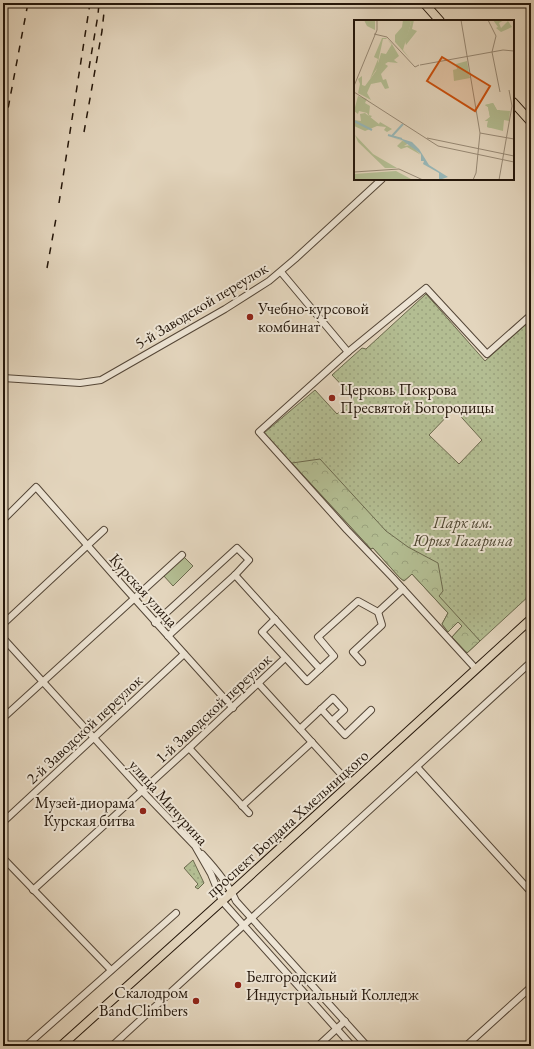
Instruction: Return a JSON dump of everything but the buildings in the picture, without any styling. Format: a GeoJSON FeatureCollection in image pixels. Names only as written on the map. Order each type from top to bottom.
{"type":"FeatureCollection","features":[{"type":"Feature","properties":{"kind":"main road"},"geometry":{"type":"LineString","coordinates":[[424,3],[439,20]]}},
{"type":"Feature","properties":{"kind":"main road"},"geometry":{"type":"LineString","coordinates":[[514,103],[531,122]]}},
{"type":"Feature","properties":{"kind":"main road","name":"проспект Богдана Хмельницкого"},"geometry":{"type":"LineString","coordinates":[[61,1046],[531,619]]}},
{"type":"Feature","properties":{"kind":"street","name":"5-й Заводской переулок"},"geometry":{"type":"LineString","coordinates":[[3,378],[80,383],[101,380],[225,309],[281,272],[381,180]]}},
{"type":"Feature","properties":{"kind":"street"},"geometry":{"type":"LineString","coordinates":[[281,272],[348,352]]}},
{"type":"Feature","properties":{"kind":"street"},"geometry":{"type":"LineString","coordinates":[[476,669],[347,530],[259,432],[348,352],[426,288],[487,354],[531,315]]}},
{"type":"Feature","properties":{"kind":"street","name":"Курская улица"},"geometry":{"type":"LineString","coordinates":[[3,520],[36,487],[233,708]]}},
{"type":"Feature","properties":{"kind":"street"},"geometry":{"type":"LineString","coordinates":[[3,624],[104,530]]}},
{"type":"Feature","properties":{"kind":"street"},"geometry":{"type":"LineString","coordinates":[[155,622],[237,548],[249,560],[235,575],[168,636]]}},
{"type":"Feature","properties":{"kind":"street"},"geometry":{"type":"LineString","coordinates":[[3,718],[182,555]]}},
{"type":"Feature","properties":{"kind":"street"},"geometry":{"type":"LineString","coordinates":[[235,575],[320,669]]}},
{"type":"Feature","properties":{"kind":"street"},"geometry":{"type":"LineString","coordinates":[[378,612],[403,589]]}},
{"type":"Feature","properties":{"kind":"street"},"geometry":{"type":"LineString","coordinates":[[275,619],[262,632],[307,681],[334,656],[318,637],[358,601],[378,612],[382,626],[353,652],[362,662]]}},
{"type":"Feature","properties":{"kind":"street","name":"улица Мичурина"},"geometry":{"type":"LineString","coordinates":[[3,638],[142,791],[195,846],[211,874],[222,901],[352,1046]]}},
{"type":"Feature","properties":{"kind":"street","name":"2-й Заводской переулок"},"geometry":{"type":"LineString","coordinates":[[3,822],[184,654]]}},
{"type":"Feature","properties":{"kind":"street","name":"1-й Заводской переулок"},"geometry":{"type":"LineString","coordinates":[[33,890],[233,708],[285,658]]}},
{"type":"Feature","properties":{"kind":"street"},"geometry":{"type":"LineString","coordinates":[[112,1046],[531,662]]}},
{"type":"Feature","properties":{"kind":"street"},"geometry":{"type":"LineString","coordinates":[[258,683],[350,784]]}},
{"type":"Feature","properties":{"kind":"street"},"geometry":{"type":"LineString","coordinates":[[300,729],[333,698],[344,710],[332,721]]}},
{"type":"Feature","properties":{"kind":"street"},"geometry":{"type":"LineString","coordinates":[[321,709],[345,735],[371,710]]}},
{"type":"Feature","properties":{"kind":"street"},"geometry":{"type":"LineString","coordinates":[[242,806],[312,742]]}},
{"type":"Feature","properties":{"kind":"street"},"geometry":{"type":"LineString","coordinates":[[189,748],[249,813]]}},
{"type":"Feature","properties":{"kind":"street"},"geometry":{"type":"LineString","coordinates":[[417,767],[531,892]]}},
{"type":"Feature","properties":{"kind":"street"},"geometry":{"type":"LineString","coordinates":[[195,846],[216,870],[232,892],[236,901],[251,919],[367,1046]]}},
{"type":"Feature","properties":{"kind":"street"},"geometry":{"type":"LineString","coordinates":[[3,858],[111,970]]}},
{"type":"Feature","properties":{"kind":"street"},"geometry":{"type":"LineString","coordinates":[[26,1046],[176,913]]}},
{"type":"Feature","properties":{"kind":"street"},"geometry":{"type":"LineString","coordinates":[[466,1046],[531,987]]}},
{"type":"Feature","properties":{"kind":"street"},"geometry":{"type":"LineString","coordinates":[[318,1046],[345,1021]]}},
{"type":"Feature","properties":{"kind":"green space","name":"Парк им. Юрия Гагарина"},"geometry":{"type":"Polygon","coordinates":[[[426,294],[485,361],[531,320],[531,594],[467,653],[452,637],[462,626],[458,622],[448,632],[442,624],[448,613],[412,574],[404,581],[400,578],[373,548],[371,549],[264,433],[315,390],[337,414],[354,398],[332,375],[362,348],[366,349],[426,294]],[[454,409],[429,435],[459,464],[482,440],[454,409]]]}},
{"type":"Feature","properties":{"kind":"green space"},"geometry":{"type":"Polygon","coordinates":[[[320,459],[386,531],[408,547],[438,563],[443,591],[439,596],[480,641],[467,653],[452,637],[462,626],[458,622],[448,632],[442,624],[448,613],[412,574],[404,581],[400,578],[373,548],[371,549],[292,463],[320,459]]]}},
{"type":"Feature","properties":{"kind":"green space"},"geometry":{"type":"Polygon","coordinates":[[[184,557],[193,566],[173,586],[163,575],[184,557]]]}},
{"type":"Feature","properties":{"kind":"green space"},"geometry":{"type":"Polygon","coordinates":[[[193,860],[204,883],[198,889],[195,887],[198,884],[184,868],[193,860]]]}},
{"type":"Feature","properties":{"kind":"railway"},"geometry":{"type":"LineString","coordinates":[[3,135],[28,3]]}},
{"type":"Feature","properties":{"kind":"railway"},"geometry":{"type":"LineString","coordinates":[[59,203],[90,3]]}},
{"type":"Feature","properties":{"kind":"railway"},"geometry":{"type":"LineString","coordinates":[[89,68],[99,3]]}},
{"type":"Feature","properties":{"kind":"railway"},"geometry":{"type":"LineString","coordinates":[[84,132],[102,31],[105,3]]}},
{"type":"Feature","properties":{"kind":"railway"},"geometry":{"type":"LineString","coordinates":[[47,268],[57,213]]}},
{"type":"Feature","properties":{"kind":"place","name":"Учебно-курсовой комбинат"},"geometry":{"type":"Point","coordinates":[250,317]}},
{"type":"Feature","properties":{"kind":"place","name":"Церковь Покрова Пресвятой Богородицы"},"geometry":{"type":"Point","coordinates":[332,398]}},
{"type":"Feature","properties":{"kind":"place","name":"Музей-диорама Курская битва"},"geometry":{"type":"Point","coordinates":[143,811]}},
{"type":"Feature","properties":{"kind":"place","name":"Белгородский Индустриальный Колледж"},"geometry":{"type":"Point","coordinates":[238,985]}},
{"type":"Feature","properties":{"kind":"place","name":"Cкалодром BandClimbers"},"geometry":{"type":"Point","coordinates":[196,1001]}}]}
